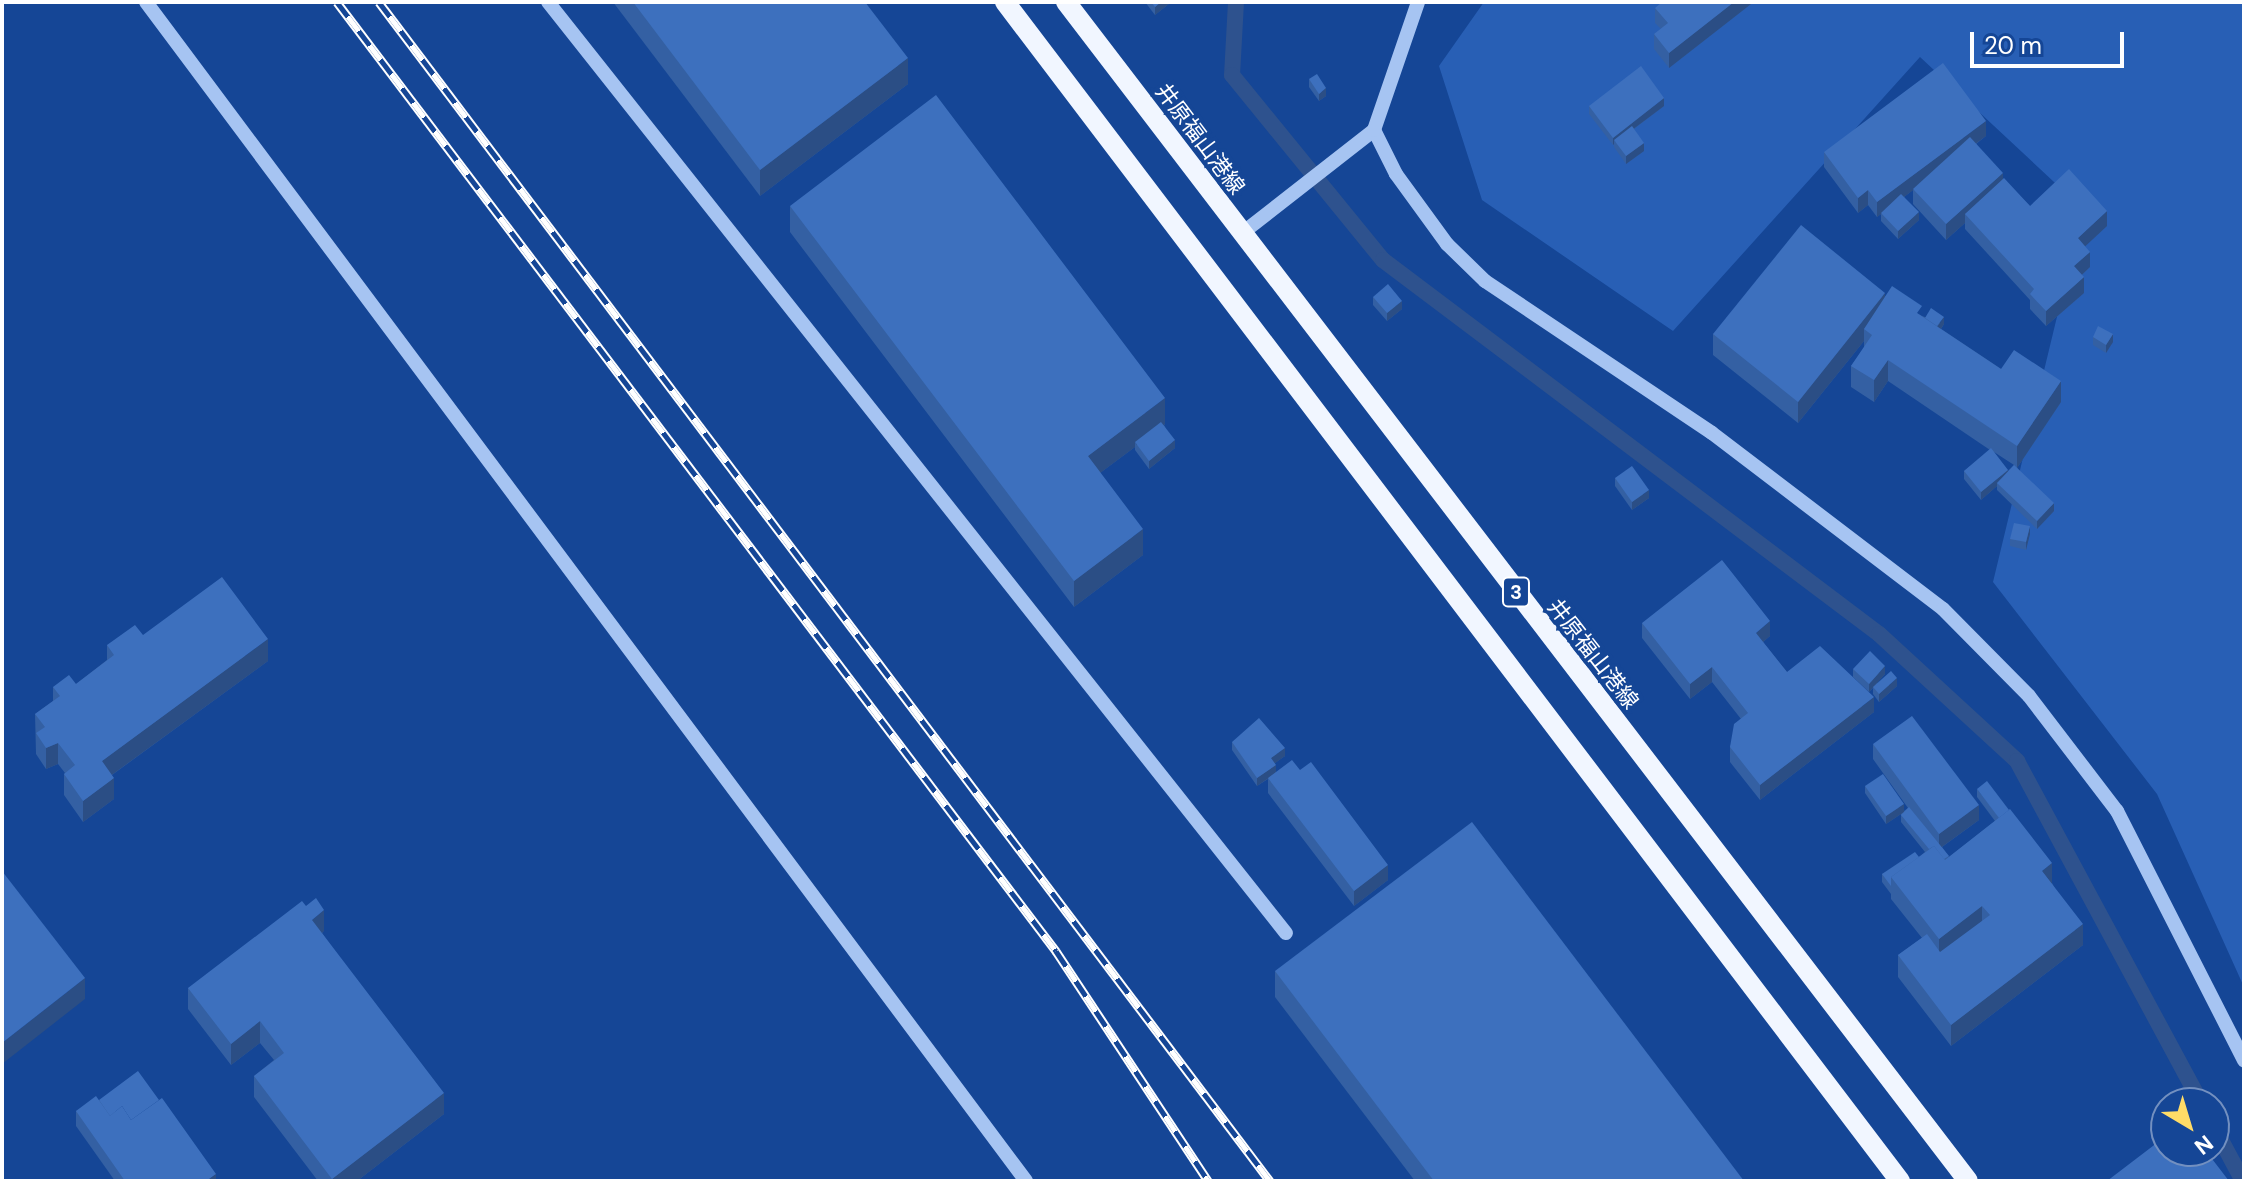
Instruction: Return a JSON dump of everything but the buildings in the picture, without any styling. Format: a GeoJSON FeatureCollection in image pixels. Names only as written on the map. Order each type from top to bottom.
{"type":"FeatureCollection","features":[{"type":"Feature","properties":{"kind":"main road","name":"3"},"geometry":{"type":"LineString","coordinates":[[1005,2],[1900,1181]]}},
{"type":"Feature","properties":{"kind":"main road","name":"井原福山港線"},"geometry":{"type":"LineString","coordinates":[[1066,2],[1968,1181]]}},
{"type":"Feature","properties":{"kind":"street"},"geometry":{"type":"LineString","coordinates":[[146,2],[1026,1181]]}},
{"type":"Feature","properties":{"kind":"street"},"geometry":{"type":"LineString","coordinates":[[548,2],[1286,933]]}},
{"type":"Feature","properties":{"kind":"street"},"geometry":{"type":"LineString","coordinates":[[1241,234],[1374,130],[1418,2]]}},
{"type":"Feature","properties":{"kind":"street"},"geometry":{"type":"LineString","coordinates":[[1374,130],[1396,174],[1447,244],[1485,281],[1712,433],[1943,609],[2029,696],[2117,811],[2244,1060]]}},
{"type":"Feature","properties":{"kind":"shaded area"},"geometry":{"type":"Polygon","coordinates":[[[1484,2],[2244,2],[2244,987],[2157,794],[1993,582],[2083,209],[1920,57],[1673,331],[1482,200],[1439,66],[1484,2]]]}},
{"type":"Feature","properties":{"kind":"waterway"},"geometry":{"type":"LineString","coordinates":[[1236,2],[1232,75],[1383,260],[1879,634],[2017,761],[2192,1087]]}},
{"type":"Feature","properties":{"kind":"waterway"},"geometry":{"type":"LineString","coordinates":[[2230,1157],[2243,1181]]}},
{"type":"Feature","properties":{"kind":"railway"},"geometry":{"type":"LineString","coordinates":[[337,2],[1056,951],[1208,1181]]}},
{"type":"Feature","properties":{"kind":"railway"},"geometry":{"type":"LineString","coordinates":[[379,2],[1270,1181]]}}]}
